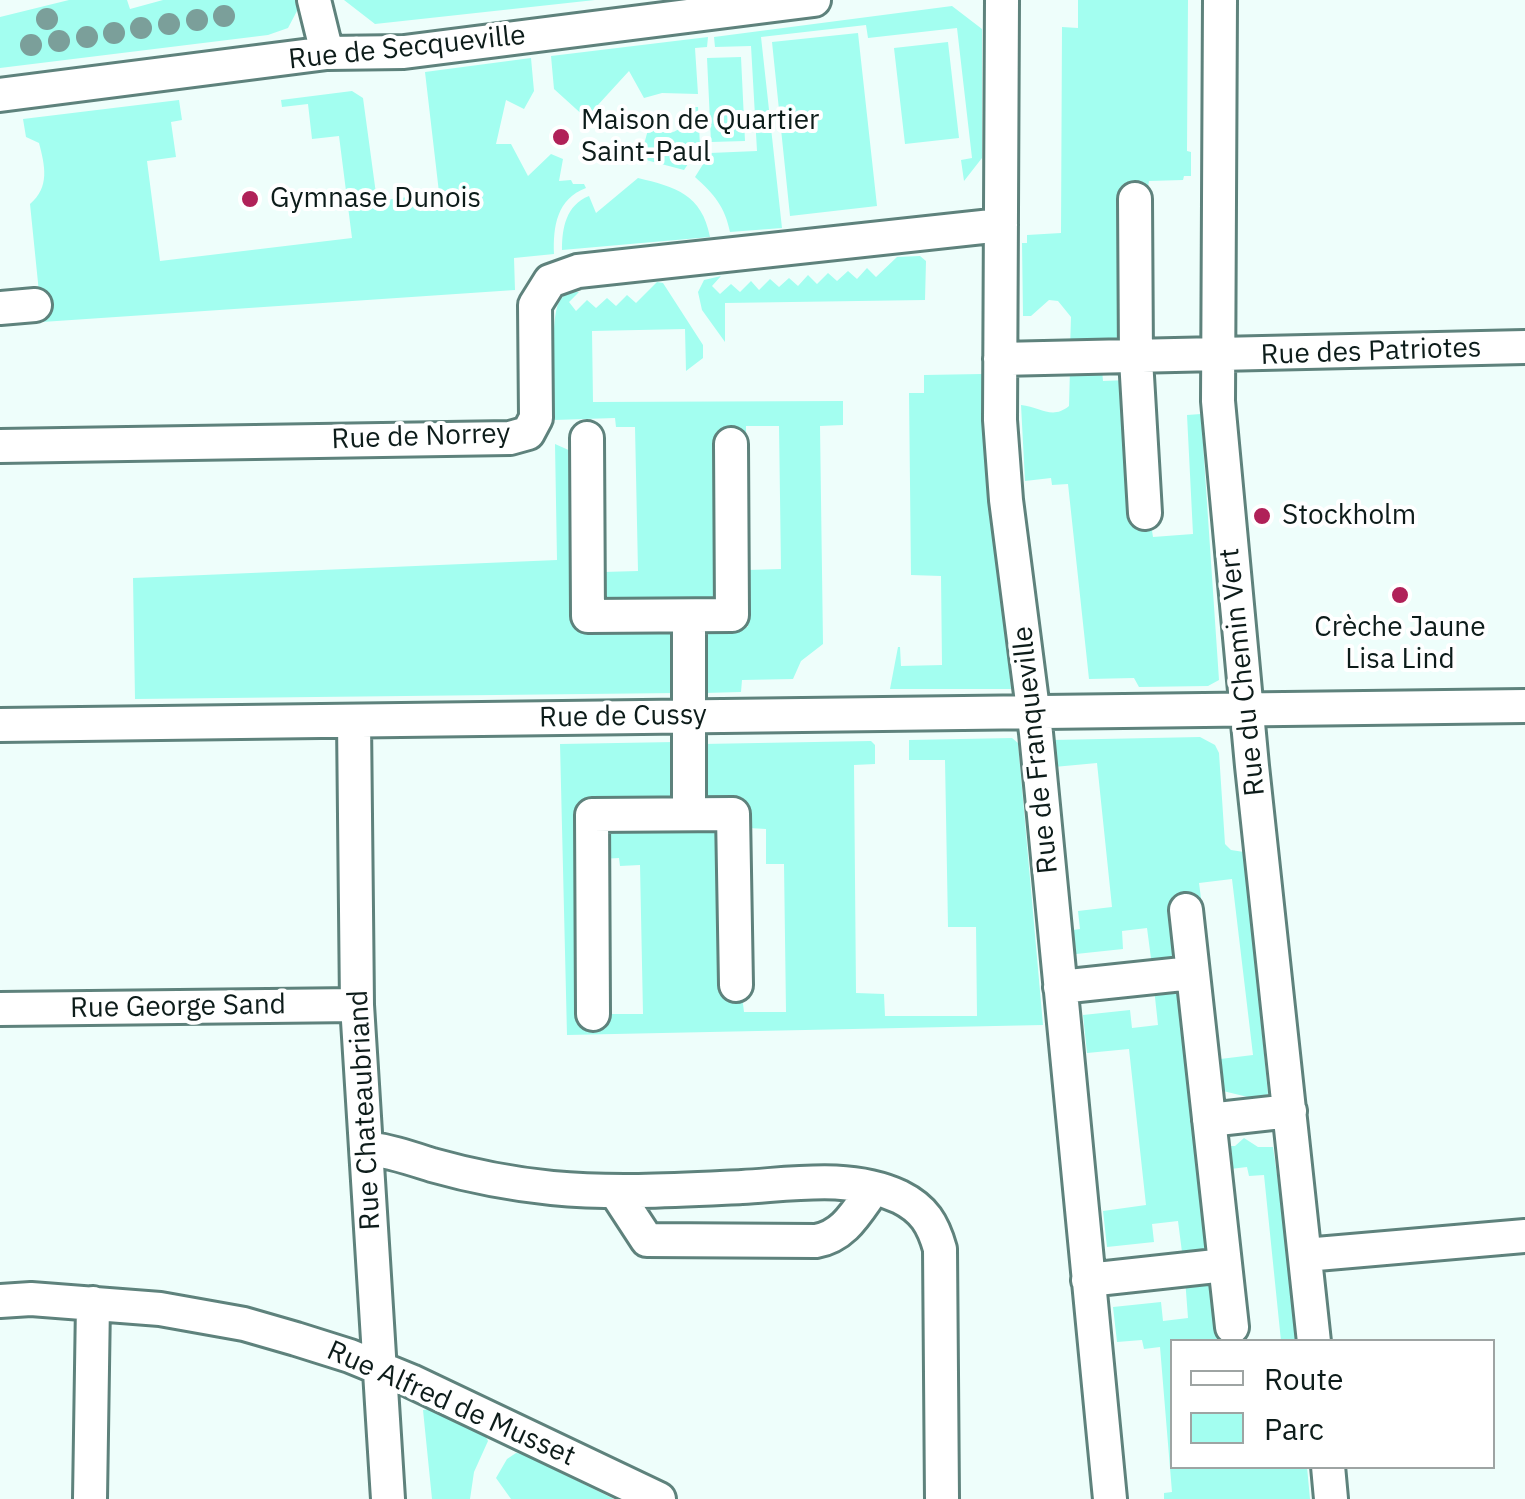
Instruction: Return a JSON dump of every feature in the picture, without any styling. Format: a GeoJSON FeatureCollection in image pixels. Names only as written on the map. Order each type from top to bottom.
{"type":"FeatureCollection","features":[{"type":"Feature","properties":{"kind":"street"},"geometry":{"type":"LineString","coordinates":[[314,0],[326,54]]}},
{"type":"Feature","properties":{"kind":"street","name":"Rue de Secqueville"},"geometry":{"type":"LineString","coordinates":[[0,95],[326,54],[404,52],[814,0]]}},
{"type":"Feature","properties":{"kind":"street","name":"Rue de Franqueville"},"geometry":{"type":"LineString","coordinates":[[1002,0],[1000,360],[1006,500],[1034,712],[1110,1499]]}},
{"type":"Feature","properties":{"kind":"street","name":"Rue du Chemin Vert"},"geometry":{"type":"LineString","coordinates":[[1220,0],[1216,356],[1246,710],[1314,1339]]}},
{"type":"Feature","properties":{"kind":"street"},"geometry":{"type":"LineString","coordinates":[[1134,199],[1136,358],[1145,512]]}},
{"type":"Feature","properties":{"kind":"street","name":"Rue de Norrey"},"geometry":{"type":"LineString","coordinates":[[0,446],[510,438],[528,433],[536,418],[535,304],[550,280],[578,271],[1001,225]]}},
{"type":"Feature","properties":{"kind":"street"},"geometry":{"type":"LineString","coordinates":[[0,308],[34,305]]}},
{"type":"Feature","properties":{"kind":"street","name":"Rue des Patriotes"},"geometry":{"type":"LineString","coordinates":[[1000,360],[1525,348]]}},
{"type":"Feature","properties":{"kind":"street"},"geometry":{"type":"LineString","coordinates":[[587,438],[588,616],[732,616],[731,444]]}},
{"type":"Feature","properties":{"kind":"street"},"geometry":{"type":"LineString","coordinates":[[689,616],[689,814]]}},
{"type":"Feature","properties":{"kind":"street","name":"Rue de Cussy"},"geometry":{"type":"LineString","coordinates":[[0,725],[1525,706]]}},
{"type":"Feature","properties":{"kind":"street","name":"Rue Chateaubriand"},"geometry":{"type":"LineString","coordinates":[[354,721],[357,1005],[388,1499]]}},
{"type":"Feature","properties":{"kind":"street"},"geometry":{"type":"LineString","coordinates":[[593,1014],[592,815],[733,814],[736,985]]}},
{"type":"Feature","properties":{"kind":"street"},"geometry":{"type":"LineString","coordinates":[[1186,910],[1232,1327]]}},
{"type":"Feature","properties":{"kind":"street"},"geometry":{"type":"LineString","coordinates":[[1060,987],[1192,972]]}},
{"type":"Feature","properties":{"kind":"street","name":"Rue George Sand"},"geometry":{"type":"LineString","coordinates":[[0,1008],[357,1005]]}},
{"type":"Feature","properties":{"kind":"street"},"geometry":{"type":"LineString","coordinates":[[1209,1120],[1290,1111]]}},
{"type":"Feature","properties":{"kind":"street"},"geometry":{"type":"LineString","coordinates":[[366,1148],[492,1179],[552,1188],[615,1191],[840,1182],[898,1196],[925,1214],[940,1249],[942,1499]]}},
{"type":"Feature","properties":{"kind":"street"},"geometry":{"type":"LineString","coordinates":[[615,1191],[646,1240],[796,1241],[830,1238],[842,1231],[874,1188]]}},
{"type":"Feature","properties":{"kind":"street"},"geometry":{"type":"LineString","coordinates":[[1305,1256],[1525,1236]]}},
{"type":"Feature","properties":{"kind":"street"},"geometry":{"type":"LineString","coordinates":[[1088,1280],[1225,1265]]}},
{"type":"Feature","properties":{"kind":"street","name":"Rue Alfred de Musset"},"geometry":{"type":"LineString","coordinates":[[0,1301],[30,1299],[160,1309],[244,1324],[380,1368],[659,1499]]}},
{"type":"Feature","properties":{"kind":"street"},"geometry":{"type":"LineString","coordinates":[[90,1499],[94,1303]]}},
{"type":"Feature","properties":{"kind":"street"},"geometry":{"type":"LineString","coordinates":[[1328,1469],[1331,1499]]}},
{"type":"Feature","properties":{"kind":"green space"},"geometry":{"type":"Polygon","coordinates":[[[69,0],[127,0],[130,9],[163,0],[296,0],[298,9],[288,28],[268,35],[0,68],[0,17],[69,0]]]}},
{"type":"Feature","properties":{"kind":"green space"},"geometry":{"type":"Polygon","coordinates":[[[344,0],[595,0],[375,24],[344,0]]]}},
{"type":"Feature","properties":{"kind":"green space"},"geometry":{"type":"Polygon","coordinates":[[[1078,0],[1188,0],[1187,151],[1191,152],[1191,176],[1184,176],[1183,180],[1149,181],[1123,330],[1115,346],[1070,350],[1071,317],[1058,301],[1049,300],[1031,316],[1023,316],[1022,243],[1027,243],[1027,235],[1061,233],[1062,27],[1078,28],[1078,0]]]}},
{"type":"Feature","properties":{"kind":"green space"},"geometry":{"type":"Polygon","coordinates":[[[952,6],[982,29],[982,158],[964,181],[961,160],[972,158],[957,28],[868,38],[866,25],[761,37],[782,228],[730,232],[718,202],[695,177],[710,153],[757,151],[751,46],[715,47],[714,37],[952,6]]]}},
{"type":"Feature","properties":{"kind":"green space"},"geometry":{"type":"Polygon","coordinates":[[[858,33],[877,206],[790,216],[772,42],[858,33]]]}},
{"type":"Feature","properties":{"kind":"green space"},"geometry":{"type":"Polygon","coordinates":[[[708,37],[707,47],[695,48],[698,94],[662,93],[644,98],[629,71],[586,118],[554,89],[551,56],[708,37]]]}},
{"type":"Feature","properties":{"kind":"green space"},"geometry":{"type":"Polygon","coordinates":[[[948,42],[959,138],[905,144],[894,48],[948,42]]]}},
{"type":"Feature","properties":{"kind":"green space"},"geometry":{"type":"Polygon","coordinates":[[[741,57],[745,141],[711,142],[707,58],[741,57]]]}},
{"type":"Feature","properties":{"kind":"green space"},"geometry":{"type":"Polygon","coordinates":[[[531,58],[534,91],[524,109],[506,100],[496,144],[511,144],[528,176],[551,154],[563,159],[559,181],[571,180],[586,188],[563,206],[554,233],[554,254],[514,258],[515,290],[42,322],[30,204],[41,191],[44,168],[39,143],[26,137],[23,119],[179,100],[182,120],[171,122],[176,157],[147,161],[160,261],[352,238],[339,136],[312,139],[308,104],[282,107],[281,100],[352,91],[363,98],[377,201],[408,197],[409,204],[440,201],[425,72],[531,58]]]}},
{"type":"Feature","properties":{"kind":"green space"},"geometry":{"type":"Polygon","coordinates":[[[692,107],[698,107],[700,146],[684,170],[646,160],[642,152],[649,126],[665,125],[670,133],[675,132],[685,123],[692,107]]]}},
{"type":"Feature","properties":{"kind":"green space"},"geometry":{"type":"Polygon","coordinates":[[[638,178],[685,195],[701,211],[710,237],[562,250],[564,226],[575,205],[589,196],[596,213],[638,178]]]}},
{"type":"Feature","properties":{"kind":"green space"},"geometry":{"type":"Polygon","coordinates":[[[920,256],[926,261],[925,300],[725,303],[725,342],[702,310],[698,292],[704,280],[721,276],[712,286],[720,294],[731,284],[740,292],[751,281],[759,290],[770,279],[779,287],[789,278],[798,286],[808,275],[817,284],[828,273],[837,281],[848,271],[857,279],[867,268],[876,277],[897,257],[920,256]]]}},
{"type":"Feature","properties":{"kind":"green space"},"geometry":{"type":"Polygon","coordinates":[[[657,282],[663,283],[703,345],[703,358],[686,371],[685,329],[592,331],[593,402],[843,401],[843,425],[820,426],[823,644],[801,661],[793,679],[742,680],[741,692],[704,693],[703,640],[713,628],[748,627],[747,570],[781,569],[779,426],[746,426],[746,438],[721,438],[722,604],[605,600],[603,572],[638,571],[635,427],[616,427],[615,418],[554,420],[556,311],[563,297],[573,292],[579,292],[569,302],[576,311],[587,300],[596,308],[607,298],[616,306],[627,295],[636,303],[657,282]]]}},
{"type":"Feature","properties":{"kind":"green space"},"geometry":{"type":"Polygon","coordinates":[[[1070,369],[1102,370],[1103,381],[1128,380],[1153,537],[1193,534],[1187,415],[1201,414],[1219,680],[1208,686],[1139,687],[1134,678],[1089,679],[1068,484],[1052,485],[1051,478],[1025,481],[1021,405],[1052,412],[1069,406],[1070,369]]]}},
{"type":"Feature","properties":{"kind":"green space"},"geometry":{"type":"Polygon","coordinates":[[[982,374],[1011,689],[890,689],[898,647],[901,666],[942,665],[941,576],[911,575],[909,393],[924,393],[924,375],[982,374]]]}},
{"type":"Feature","properties":{"kind":"green space"},"geometry":{"type":"Polygon","coordinates":[[[555,444],[573,452],[582,628],[667,628],[677,638],[677,693],[135,699],[133,578],[557,560],[555,444]]]}},
{"type":"Feature","properties":{"kind":"green space"},"geometry":{"type":"Polygon","coordinates":[[[1200,737],[1215,745],[1219,753],[1225,844],[1231,850],[1244,852],[1268,1094],[1256,1099],[1219,1090],[1212,1060],[1253,1055],[1232,879],[1199,883],[1201,898],[1178,901],[1185,962],[1152,966],[1147,928],[1122,931],[1123,949],[1076,954],[1073,930],[1080,929],[1078,911],[1112,907],[1097,763],[1054,767],[1052,740],[1200,737]]]}},
{"type":"Feature","properties":{"kind":"green space"},"geometry":{"type":"Polygon","coordinates":[[[1012,738],[1018,743],[1043,1025],[567,1035],[560,744],[675,742],[676,792],[665,801],[586,806],[608,1014],[643,1014],[640,865],[620,866],[619,858],[600,859],[603,838],[609,831],[721,826],[744,1012],[786,1012],[784,864],[766,864],[766,829],[749,828],[749,804],[717,803],[706,794],[702,744],[871,741],[875,745],[875,764],[854,765],[856,993],[884,994],[885,1016],[977,1016],[976,927],[948,927],[945,760],[909,760],[909,740],[1012,738]]]}},
{"type":"Feature","properties":{"kind":"green space"},"geometry":{"type":"Polygon","coordinates":[[[1187,984],[1217,1257],[1183,1260],[1178,1221],[1152,1224],[1154,1242],[1107,1247],[1103,1211],[1146,1205],[1129,1049],[1087,1053],[1083,1015],[1130,1010],[1132,1028],[1158,1025],[1154,988],[1187,984]]]}},
{"type":"Feature","properties":{"kind":"green space"},"geometry":{"type":"Polygon","coordinates":[[[1244,1138],[1258,1147],[1273,1147],[1296,1339],[1281,1339],[1264,1175],[1249,1176],[1247,1167],[1222,1170],[1223,1146],[1235,1146],[1244,1138]]]}},
{"type":"Feature","properties":{"kind":"green space"},"geometry":{"type":"Polygon","coordinates":[[[1219,1274],[1227,1339],[1170,1339],[1170,1468],[1160,1347],[1144,1349],[1142,1340],[1117,1342],[1113,1307],[1161,1302],[1163,1321],[1188,1318],[1185,1278],[1219,1274]]]}},
{"type":"Feature","properties":{"kind":"green space"},"geometry":{"type":"Polygon","coordinates":[[[429,1409],[485,1435],[488,1441],[474,1472],[470,1499],[432,1499],[423,1410],[429,1409]]]}},
{"type":"Feature","properties":{"kind":"green space"},"geometry":{"type":"Polygon","coordinates":[[[516,1453],[614,1499],[511,1499],[496,1478],[507,1459],[516,1453]]]}},
{"type":"Feature","properties":{"kind":"green space"},"geometry":{"type":"Polygon","coordinates":[[[1170,1469],[1307,1469],[1310,1499],[1164,1499],[1164,1493],[1172,1492],[1170,1469]]]}},
{"type":"Feature","properties":{"kind":"place","name":"Maison de Quartier Saint-Paul"},"geometry":{"type":"Point","coordinates":[561,137]}},
{"type":"Feature","properties":{"kind":"place","name":"Gymnase Dunois"},"geometry":{"type":"Point","coordinates":[250,199]}},
{"type":"Feature","properties":{"kind":"place","name":"Stockholm"},"geometry":{"type":"Point","coordinates":[1262,516]}},
{"type":"Feature","properties":{"kind":"place","name":"Crèche Jaune Lisa Lind"},"geometry":{"type":"Point","coordinates":[1400,595]}}]}
